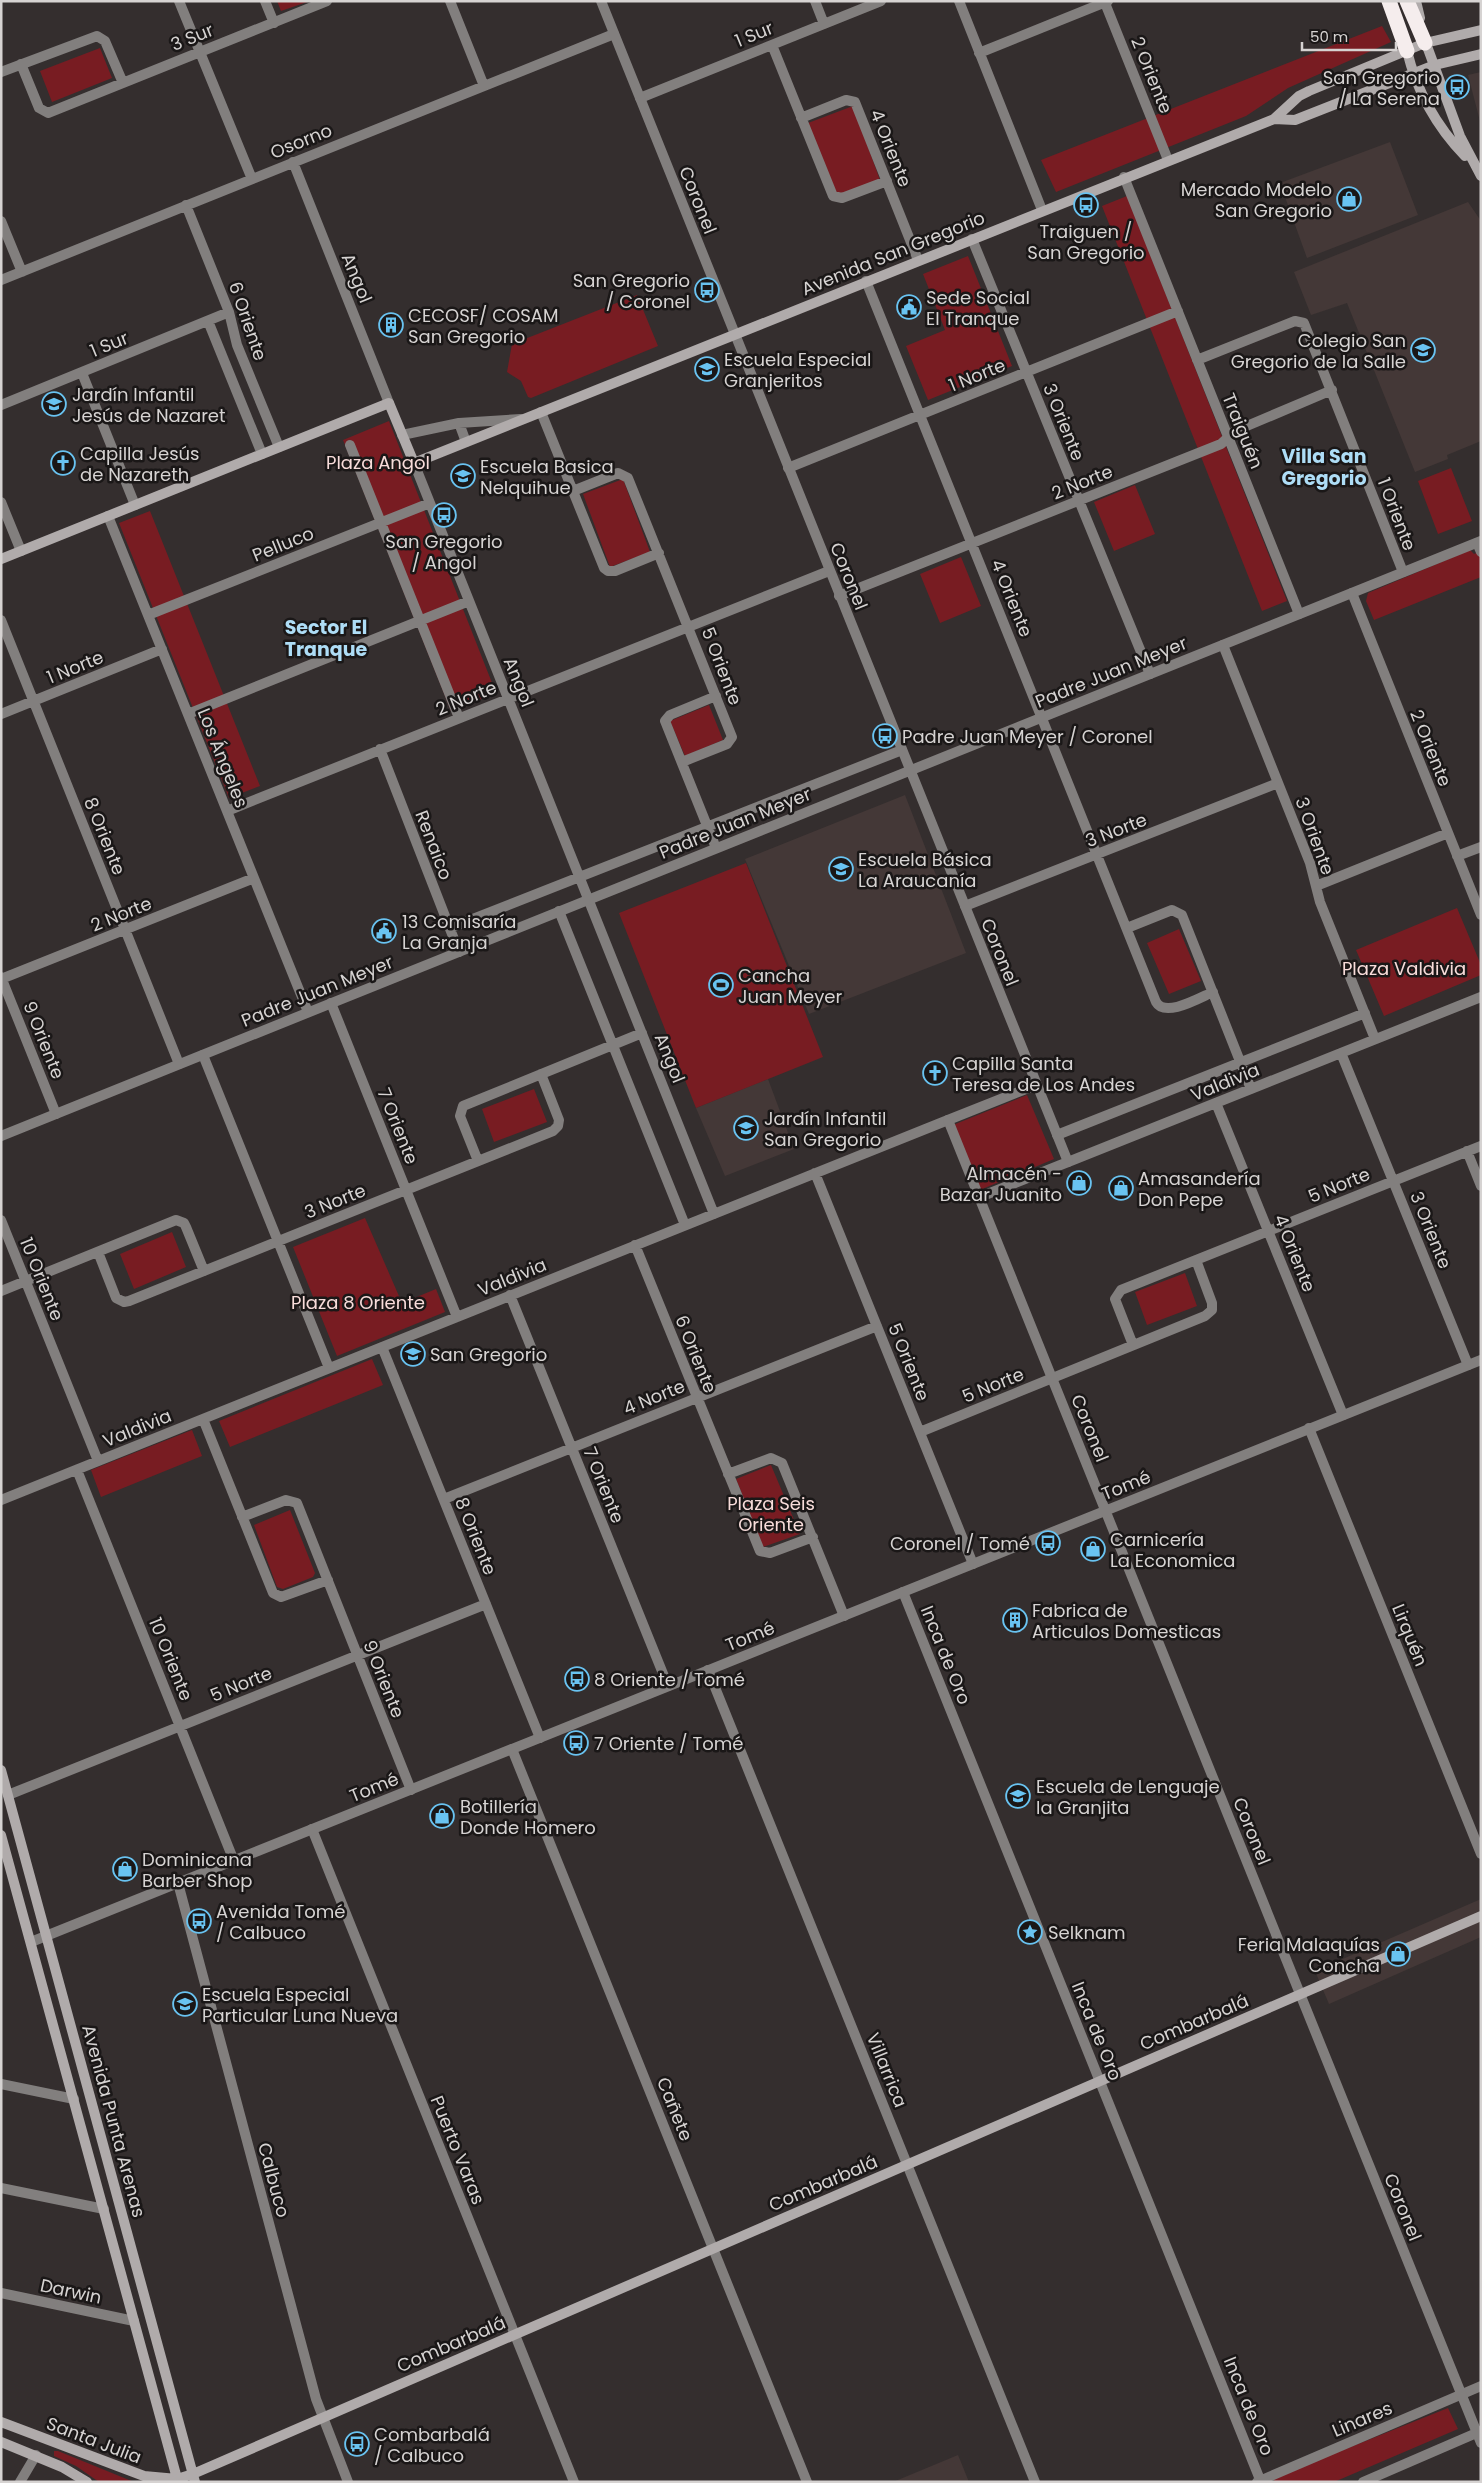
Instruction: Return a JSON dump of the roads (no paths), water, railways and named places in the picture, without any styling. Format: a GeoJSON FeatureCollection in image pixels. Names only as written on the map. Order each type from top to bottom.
{"type":"FeatureCollection","features":[{"type":"Feature","properties":{"kind":"highway"},"geometry":{"type":"LineString","coordinates":[[1407,1],[1425,43]]}},
{"type":"Feature","properties":{"kind":"highway"},"geometry":{"type":"LineString","coordinates":[[1389,2],[1407,51]]}},
{"type":"Feature","properties":{"kind":"main road"},"geometry":{"type":"LineString","coordinates":[[1415,1],[1425,43],[1435,65],[1460,136],[1473,164],[1481,176]]}},
{"type":"Feature","properties":{"kind":"main road","name":"Avenida San Gregorio"},"geometry":{"type":"LineString","coordinates":[[414,463],[1124,177],[1274,119],[1299,96],[1425,43],[1481,30]]}},
{"type":"Feature","properties":{"kind":"main road"},"geometry":{"type":"LineString","coordinates":[[1407,51],[1413,74],[1430,112],[1451,140],[1473,164]]}},
{"type":"Feature","properties":{"kind":"main road","name":"Avenida San Gregorio"},"geometry":{"type":"LineString","coordinates":[[1274,119],[1295,120],[1435,65],[1481,54]]}},
{"type":"Feature","properties":{"kind":"main road"},"geometry":{"type":"LineString","coordinates":[[1,558],[389,403]]}},
{"type":"Feature","properties":{"kind":"main road","name":"Angol"},"geometry":{"type":"LineString","coordinates":[[389,403],[414,463]]}},
{"type":"Feature","properties":{"kind":"main road","name":"Avenida Punta Arenas"},"geometry":{"type":"LineString","coordinates":[[1,1770],[194,2478]]}},
{"type":"Feature","properties":{"kind":"main road","name":"Avenida Punta Arenas"},"geometry":{"type":"LineString","coordinates":[[1,1835],[5,1862],[31,1942],[178,2480]]}},
{"type":"Feature","properties":{"kind":"main road","name":"Combarbalá"},"geometry":{"type":"LineString","coordinates":[[178,2480],[194,2478],[323,2418],[515,2334],[1481,1916]]}},
{"type":"Feature","properties":{"kind":"main road","name":"Santa Julia"},"geometry":{"type":"LineString","coordinates":[[1,2422],[129,2472],[158,2479],[178,2480]]}},
{"type":"Feature","properties":{"kind":"main road","name":"Santa Julia"},"geometry":{"type":"LineString","coordinates":[[1,2442],[62,2467],[87,2482]]}},
{"type":"Feature","properties":{"kind":"street"},"geometry":{"type":"LineString","coordinates":[[179,1],[252,179]]}},
{"type":"Feature","properties":{"kind":"street"},"geometry":{"type":"LineString","coordinates":[[265,1],[274,22]]}},
{"type":"Feature","properties":{"kind":"street","name":"3 Sur"},"geometry":{"type":"LineString","coordinates":[[21,64],[39,108],[44,113],[327,1]]}},
{"type":"Feature","properties":{"kind":"street"},"geometry":{"type":"LineString","coordinates":[[450,1],[484,86]]}},
{"type":"Feature","properties":{"kind":"street","name":"Coronel"},"geometry":{"type":"LineString","coordinates":[[601,1],[1068,1162]]}},
{"type":"Feature","properties":{"kind":"street"},"geometry":{"type":"LineString","coordinates":[[815,1],[824,24]]}},
{"type":"Feature","properties":{"kind":"street","name":"1 Sur"},"geometry":{"type":"LineString","coordinates":[[640,98],[881,1]]}},
{"type":"Feature","properties":{"kind":"street"},"geometry":{"type":"LineString","coordinates":[[959,1],[1042,210]]}},
{"type":"Feature","properties":{"kind":"street"},"geometry":{"type":"LineString","coordinates":[[979,53],[1106,2]]}},
{"type":"Feature","properties":{"kind":"street","name":"2 Oriente"},"geometry":{"type":"LineString","coordinates":[[1106,2],[1168,160]]}},
{"type":"Feature","properties":{"kind":"street","name":"Osorno"},"geometry":{"type":"LineString","coordinates":[[1,280],[614,34]]}},
{"type":"Feature","properties":{"kind":"street"},"geometry":{"type":"LineString","coordinates":[[1,72],[97,36],[102,38],[108,45],[123,83]]}},
{"type":"Feature","properties":{"kind":"street"},"geometry":{"type":"LineString","coordinates":[[772,45],[832,193],[836,198],[842,198],[887,181]]}},
{"type":"Feature","properties":{"kind":"street","name":"4 Oriente"},"geometry":{"type":"LineString","coordinates":[[801,118],[846,100],[855,102],[918,260]]}},
{"type":"Feature","properties":{"kind":"street","name":"Angol"},"geometry":{"type":"LineString","coordinates":[[293,162],[389,403]]}},
{"type":"Feature","properties":{"kind":"street","name":"Traiguén"},"geometry":{"type":"LineString","coordinates":[[1124,177],[1299,614]]}},
{"type":"Feature","properties":{"kind":"street","name":"6 Oriente"},"geometry":{"type":"LineString","coordinates":[[186,205],[229,312],[237,345],[279,448]]}},
{"type":"Feature","properties":{"kind":"street"},"geometry":{"type":"LineString","coordinates":[[1,221],[22,272]]}},
{"type":"Feature","properties":{"kind":"street","name":"3 Oriente"},"geometry":{"type":"LineString","coordinates":[[972,238],[1150,674]]}},
{"type":"Feature","properties":{"kind":"street","name":"4 Oriente"},"geometry":{"type":"LineString","coordinates":[[866,281],[1126,928],[1160,1007],[1171,1009],[1212,992]]}},
{"type":"Feature","properties":{"kind":"street","name":"1 Norte"},"geometry":{"type":"LineString","coordinates":[[788,468],[1178,311]]}},
{"type":"Feature","properties":{"kind":"street","name":"1 Sur"},"geometry":{"type":"LineString","coordinates":[[1,405],[229,312]]}},
{"type":"Feature","properties":{"kind":"street","name":"6 Oriente"},"geometry":{"type":"LineString","coordinates":[[208,321],[262,454]]}},
{"type":"Feature","properties":{"kind":"street","name":"1 Oriente"},"geometry":{"type":"LineString","coordinates":[[1197,360],[1298,321],[1306,326],[1403,572]]}},
{"type":"Feature","properties":{"kind":"street"},"geometry":{"type":"LineString","coordinates":[[82,373],[135,505]]}},
{"type":"Feature","properties":{"kind":"street","name":"2 Norte"},"geometry":{"type":"LineString","coordinates":[[840,596],[1222,444],[1235,431],[1332,390]]}},
{"type":"Feature","properties":{"kind":"street"},"geometry":{"type":"LineString","coordinates":[[541,412],[606,570],[615,571],[659,553]]}},
{"type":"Feature","properties":{"kind":"street","name":"Avenida San Gregorio"},"geometry":{"type":"LineString","coordinates":[[402,434],[459,423],[524,418]]}},
{"type":"Feature","properties":{"kind":"street"},"geometry":{"type":"LineString","coordinates":[[459,423],[466,442]]}},
{"type":"Feature","properties":{"kind":"street"},"geometry":{"type":"LineString","coordinates":[[350,446],[459,718]]}},
{"type":"Feature","properties":{"kind":"street","name":"Angol"},"geometry":{"type":"LineString","coordinates":[[414,463],[714,1214]]}},
{"type":"Feature","properties":{"kind":"street","name":"5 Oriente"},"geometry":{"type":"LineString","coordinates":[[573,490],[618,473],[626,475],[689,626],[731,734],[731,740],[727,744],[682,762]]}},
{"type":"Feature","properties":{"kind":"street"},"geometry":{"type":"LineString","coordinates":[[1,502],[20,551]]}},
{"type":"Feature","properties":{"kind":"street","name":"Pelluco"},"geometry":{"type":"LineString","coordinates":[[148,615],[430,503]]}},
{"type":"Feature","properties":{"kind":"street","name":"Los Ángeles"},"geometry":{"type":"LineString","coordinates":[[108,516],[308,1012]]}},
{"type":"Feature","properties":{"kind":"street","name":"Padre Juan Meyer"},"geometry":{"type":"LineString","coordinates":[[1,1136],[1403,572],[1480,545]]}},
{"type":"Feature","properties":{"kind":"street","name":"2 Norte"},"geometry":{"type":"LineString","coordinates":[[227,810],[829,571]]}},
{"type":"Feature","properties":{"kind":"street","name":"2 Oriente"},"geometry":{"type":"LineString","coordinates":[[1352,593],[1481,915]]}},
{"type":"Feature","properties":{"kind":"street"},"geometry":{"type":"LineString","coordinates":[[188,714],[469,601]]}},
{"type":"Feature","properties":{"kind":"street","name":"8 Oriente"},"geometry":{"type":"LineString","coordinates":[[1,620],[179,1064]]}},
{"type":"Feature","properties":{"kind":"street","name":"3 Oriente"},"geometry":{"type":"LineString","coordinates":[[1222,645],[1310,863],[1316,886],[1375,1039]]}},
{"type":"Feature","properties":{"kind":"street","name":"1 Norte"},"geometry":{"type":"LineString","coordinates":[[1,714],[162,649]]}},
{"type":"Feature","properties":{"kind":"street"},"geometry":{"type":"LineString","coordinates":[[716,696],[666,718],[716,848]]}},
{"type":"Feature","properties":{"kind":"street","name":"Renaico"},"geometry":{"type":"LineString","coordinates":[[380,749],[459,952]]}},
{"type":"Feature","properties":{"kind":"street","name":"Padre Juan Meyer"},"geometry":{"type":"LineString","coordinates":[[450,928],[902,750]]}},
{"type":"Feature","properties":{"kind":"street","name":"3 Norte"},"geometry":{"type":"LineString","coordinates":[[965,906],[1278,783]]}},
{"type":"Feature","properties":{"kind":"street"},"geometry":{"type":"LineString","coordinates":[[1316,886],[1448,833]]}},
{"type":"Feature","properties":{"kind":"street"},"geometry":{"type":"LineString","coordinates":[[1457,856],[1481,846]]}},
{"type":"Feature","properties":{"kind":"street","name":"2 Norte"},"geometry":{"type":"LineString","coordinates":[[1,979],[254,878]]}},
{"type":"Feature","properties":{"kind":"street"},"geometry":{"type":"LineString","coordinates":[[558,911],[685,1225]]}},
{"type":"Feature","properties":{"kind":"street"},"geometry":{"type":"LineString","coordinates":[[1126,928],[1169,911],[1180,912],[1251,1089]]}},
{"type":"Feature","properties":{"kind":"street","name":"9 Oriente"},"geometry":{"type":"LineString","coordinates":[[1,979],[56,1114]]}},
{"type":"Feature","properties":{"kind":"street","name":"Valdivia"},"geometry":{"type":"LineString","coordinates":[[980,1197],[1481,997]]}},
{"type":"Feature","properties":{"kind":"street","name":"7 Oriente"},"geometry":{"type":"LineString","coordinates":[[331,1003],[457,1316]]}},
{"type":"Feature","properties":{"kind":"street","name":"Valdivia"},"geometry":{"type":"LineString","coordinates":[[1057,1135],[1365,1013]]}},
{"type":"Feature","properties":{"kind":"street"},"geometry":{"type":"LineString","coordinates":[[478,1161],[460,1116],[460,1109],[466,1104],[642,1033]]}},
{"type":"Feature","properties":{"kind":"street","name":"3 Oriente"},"geometry":{"type":"LineString","coordinates":[[1341,1053],[1468,1365]]}},
{"type":"Feature","properties":{"kind":"street"},"geometry":{"type":"LineString","coordinates":[[204,1055],[329,1368]]}},
{"type":"Feature","properties":{"kind":"street","name":"3 Norte"},"geometry":{"type":"LineString","coordinates":[[98,1252],[116,1298],[124,1302],[553,1131],[558,1126],[559,1120],[541,1074]]}},
{"type":"Feature","properties":{"kind":"street","name":"Valdivia"},"geometry":{"type":"LineString","coordinates":[[1,1500],[1036,1085]]}},
{"type":"Feature","properties":{"kind":"street","name":"4 Oriente"},"geometry":{"type":"LineString","coordinates":[[1216,1103],[1343,1415]]}},
{"type":"Feature","properties":{"kind":"street","name":"Coronel"},"geometry":{"type":"LineString","coordinates":[[948,1120],[1461,2394],[1479,2432],[1481,2443]]}},
{"type":"Feature","properties":{"kind":"street","name":"5 Norte"},"geometry":{"type":"LineString","coordinates":[[1133,1345],[1115,1299],[1118,1292],[1481,1146]]}},
{"type":"Feature","properties":{"kind":"street"},"geometry":{"type":"LineString","coordinates":[[1467,1151],[1481,1186]]}},
{"type":"Feature","properties":{"kind":"street","name":"5 Oriente"},"geometry":{"type":"LineString","coordinates":[[815,1173],[973,1564]]}},
{"type":"Feature","properties":{"kind":"street","name":"10 Oriente"},"geometry":{"type":"LineString","coordinates":[[1,1220],[98,1461]]}},
{"type":"Feature","properties":{"kind":"street"},"geometry":{"type":"LineString","coordinates":[[1,1291],[172,1221],[180,1220],[186,1227],[204,1271]]}},
{"type":"Feature","properties":{"kind":"street","name":"6 Oriente"},"geometry":{"type":"LineString","coordinates":[[635,1245],[760,1551],[770,1553],[813,1537]]}},
{"type":"Feature","properties":{"kind":"street","name":"5 Norte"},"geometry":{"type":"LineString","coordinates":[[920,1432],[1209,1314],[1212,1303],[1196,1260]]}},
{"type":"Feature","properties":{"kind":"street","name":"7 Oriente"},"geometry":{"type":"LineString","coordinates":[[510,1295],[668,1686]]}},
{"type":"Feature","properties":{"kind":"street","name":"4 Norte"},"geometry":{"type":"LineString","coordinates":[[444,1499],[877,1326]]}},
{"type":"Feature","properties":{"kind":"street","name":"8 Oriente"},"geometry":{"type":"LineString","coordinates":[[382,1347],[540,1738]]}},
{"type":"Feature","properties":{"kind":"street","name":"Tomé"},"geometry":{"type":"LineString","coordinates":[[31,1942],[1481,1360]]}},
{"type":"Feature","properties":{"kind":"street"},"geometry":{"type":"LineString","coordinates":[[203,1419],[275,1595],[285,1596],[328,1580]]}},
{"type":"Feature","properties":{"kind":"street","name":"Lirquén"},"geometry":{"type":"LineString","coordinates":[[1309,1428],[1481,1854]]}},
{"type":"Feature","properties":{"kind":"street"},"geometry":{"type":"LineString","coordinates":[[728,1474],[768,1459],[780,1460],[786,1468],[844,1616]]}},
{"type":"Feature","properties":{"kind":"street","name":"10 Oriente"},"geometry":{"type":"LineString","coordinates":[[77,1470],[234,1861]]}},
{"type":"Feature","properties":{"kind":"street","name":"9 Oriente"},"geometry":{"type":"LineString","coordinates":[[242,1517],[286,1500],[294,1500],[299,1506],[411,1790]]}},
{"type":"Feature","properties":{"kind":"street","name":"Inca de Oro"},"geometry":{"type":"LineString","coordinates":[[903,1592],[1260,2481]]}},
{"type":"Feature","properties":{"kind":"street","name":"5 Norte"},"geometry":{"type":"LineString","coordinates":[[8,1795],[486,1604]]}},
{"type":"Feature","properties":{"kind":"street","name":"Villarrica"},"geometry":{"type":"LineString","coordinates":[[708,1670],[1035,2482]]}},
{"type":"Feature","properties":{"kind":"street","name":"Cañete"},"geometry":{"type":"LineString","coordinates":[[512,1749],[807,2482]]}},
{"type":"Feature","properties":{"kind":"street","name":"Puerto Varas"},"geometry":{"type":"LineString","coordinates":[[312,1829],[574,2482]]}},
{"type":"Feature","properties":{"kind":"street","name":"Calbuco"},"geometry":{"type":"LineString","coordinates":[[178,1883],[323,2418],[348,2482]]}},
{"type":"Feature","properties":{"kind":"street"},"geometry":{"type":"LineString","coordinates":[[1,2084],[74,2099]]}},
{"type":"Feature","properties":{"kind":"street"},"geometry":{"type":"LineString","coordinates":[[1,2188],[104,2210]]}},
{"type":"Feature","properties":{"kind":"street","name":"Darwin"},"geometry":{"type":"LineString","coordinates":[[1,2293],[134,2321]]}},
{"type":"Feature","properties":{"kind":"street","name":"Linares"},"geometry":{"type":"LineString","coordinates":[[1260,2481],[1481,2386]]}},
{"type":"Feature","properties":{"kind":"street"},"geometry":{"type":"LineString","coordinates":[[1362,2482],[1479,2432]]}},
{"type":"Feature","properties":{"kind":"street"},"geometry":{"type":"LineString","coordinates":[[20,2482],[36,2455]]}},
{"type":"Feature","properties":{"kind":"place","name":"San Gregorio / La Serena"},"geometry":{"type":"Point","coordinates":[1457,87]}},
{"type":"Feature","properties":{"kind":"place","name":"Mercado Modelo San Gregorio"},"geometry":{"type":"Point","coordinates":[1349,199]}},
{"type":"Feature","properties":{"kind":"place","name":"Traiguen / San Gregorio"},"geometry":{"type":"Point","coordinates":[1086,205]}},
{"type":"Feature","properties":{"kind":"place","name":"San Gregorio / Coronel"},"geometry":{"type":"Point","coordinates":[707,290]}},
{"type":"Feature","properties":{"kind":"place","name":"Sede Social El Tranque"},"geometry":{"type":"Point","coordinates":[909,307]}},
{"type":"Feature","properties":{"kind":"place","name":"CECOSF/ COSAM San Gregorio"},"geometry":{"type":"Point","coordinates":[391,325]}},
{"type":"Feature","properties":{"kind":"place","name":"Colegio San Gregorio de la Salle"},"geometry":{"type":"Point","coordinates":[1423,350]}},
{"type":"Feature","properties":{"kind":"place","name":"Escuela Especial Granjeritos"},"geometry":{"type":"Point","coordinates":[707,369]}},
{"type":"Feature","properties":{"kind":"place","name":"Jardín Infantil Jesús de Nazaret"},"geometry":{"type":"Point","coordinates":[54,404]}},
{"type":"Feature","properties":{"kind":"place","name":"Capilla Jesús de Nazareth"},"geometry":{"type":"Point","coordinates":[63,463]}},
{"type":"Feature","properties":{"kind":"place","name":"Escuela Basica Nelquihue"},"geometry":{"type":"Point","coordinates":[463,476]}},
{"type":"Feature","properties":{"kind":"place","name":"San Gregorio / Angol"},"geometry":{"type":"Point","coordinates":[444,515]}},
{"type":"Feature","properties":{"kind":"place","name":"Padre Juan Meyer / Coronel"},"geometry":{"type":"Point","coordinates":[885,736]}},
{"type":"Feature","properties":{"kind":"place","name":"Escuela Básica La Araucanía"},"geometry":{"type":"Point","coordinates":[841,869]}},
{"type":"Feature","properties":{"kind":"place","name":"13 Comisaría La Granja"},"geometry":{"type":"Point","coordinates":[384,931]}},
{"type":"Feature","properties":{"kind":"place","name":"Cancha Juan Meyer"},"geometry":{"type":"Point","coordinates":[721,985]}},
{"type":"Feature","properties":{"kind":"place","name":"Capilla Santa Teresa de Los Andes"},"geometry":{"type":"Point","coordinates":[935,1073]}},
{"type":"Feature","properties":{"kind":"place","name":"Jardín Infantil San Gregorio"},"geometry":{"type":"Point","coordinates":[746,1128]}},
{"type":"Feature","properties":{"kind":"place","name":"Almacén - Bazar Juanito"},"geometry":{"type":"Point","coordinates":[1079,1183]}},
{"type":"Feature","properties":{"kind":"place","name":"Amasandería Don Pepe"},"geometry":{"type":"Point","coordinates":[1121,1188]}},
{"type":"Feature","properties":{"kind":"place","name":"San Gregorio"},"geometry":{"type":"Point","coordinates":[413,1354]}},
{"type":"Feature","properties":{"kind":"place","name":"Coronel / Tomé"},"geometry":{"type":"Point","coordinates":[1048,1543]}},
{"type":"Feature","properties":{"kind":"place","name":"Carnicería La Economica"},"geometry":{"type":"Point","coordinates":[1093,1549]}},
{"type":"Feature","properties":{"kind":"place","name":"Fabrica de Articulos Domesticas"},"geometry":{"type":"Point","coordinates":[1015,1620]}},
{"type":"Feature","properties":{"kind":"place","name":"8 Oriente / Tomé"},"geometry":{"type":"Point","coordinates":[577,1679]}},
{"type":"Feature","properties":{"kind":"place","name":"7 Oriente / Tomé"},"geometry":{"type":"Point","coordinates":[576,1743]}},
{"type":"Feature","properties":{"kind":"place","name":"Escuela de Lenguaje la Granjita"},"geometry":{"type":"Point","coordinates":[1018,1796]}},
{"type":"Feature","properties":{"kind":"place","name":"Botillería Donde Homero"},"geometry":{"type":"Point","coordinates":[442,1816]}},
{"type":"Feature","properties":{"kind":"place","name":"Dominicana Barber Shop"},"geometry":{"type":"Point","coordinates":[125,1869]}},
{"type":"Feature","properties":{"kind":"place","name":"Avenida Tomé / Calbuco"},"geometry":{"type":"Point","coordinates":[199,1921]}},
{"type":"Feature","properties":{"kind":"place","name":"Selknam"},"geometry":{"type":"Point","coordinates":[1030,1932]}},
{"type":"Feature","properties":{"kind":"place","name":"Feria Malaquías Concha"},"geometry":{"type":"Point","coordinates":[1398,1954]}},
{"type":"Feature","properties":{"kind":"place","name":"Escuela Especial Particular Luna Nueva"},"geometry":{"type":"Point","coordinates":[185,2004]}},
{"type":"Feature","properties":{"kind":"place","name":"Combarbalá / Calbuco"},"geometry":{"type":"Point","coordinates":[357,2444]}},
{"type":"Feature","properties":{"kind":"district","name":"Villa San Gregorio"},"geometry":{"type":"Point","coordinates":[1324,467]}},
{"type":"Feature","properties":{"kind":"district","name":"Sector El Tranque"},"geometry":{"type":"Point","coordinates":[326,638]}},
{"type":"Feature","properties":{"kind":"park label","name":"Plaza Angol"},"geometry":{"type":"Point","coordinates":[378,462]}},
{"type":"Feature","properties":{"kind":"park label","name":"Plaza Valdivia"},"geometry":{"type":"Point","coordinates":[1404,968]}},
{"type":"Feature","properties":{"kind":"park label","name":"Plaza 8 Oriente"},"geometry":{"type":"Point","coordinates":[358,1302]}},
{"type":"Feature","properties":{"kind":"park label","name":"Plaza Seis Oriente"},"geometry":{"type":"Point","coordinates":[771,1514]}}]}
